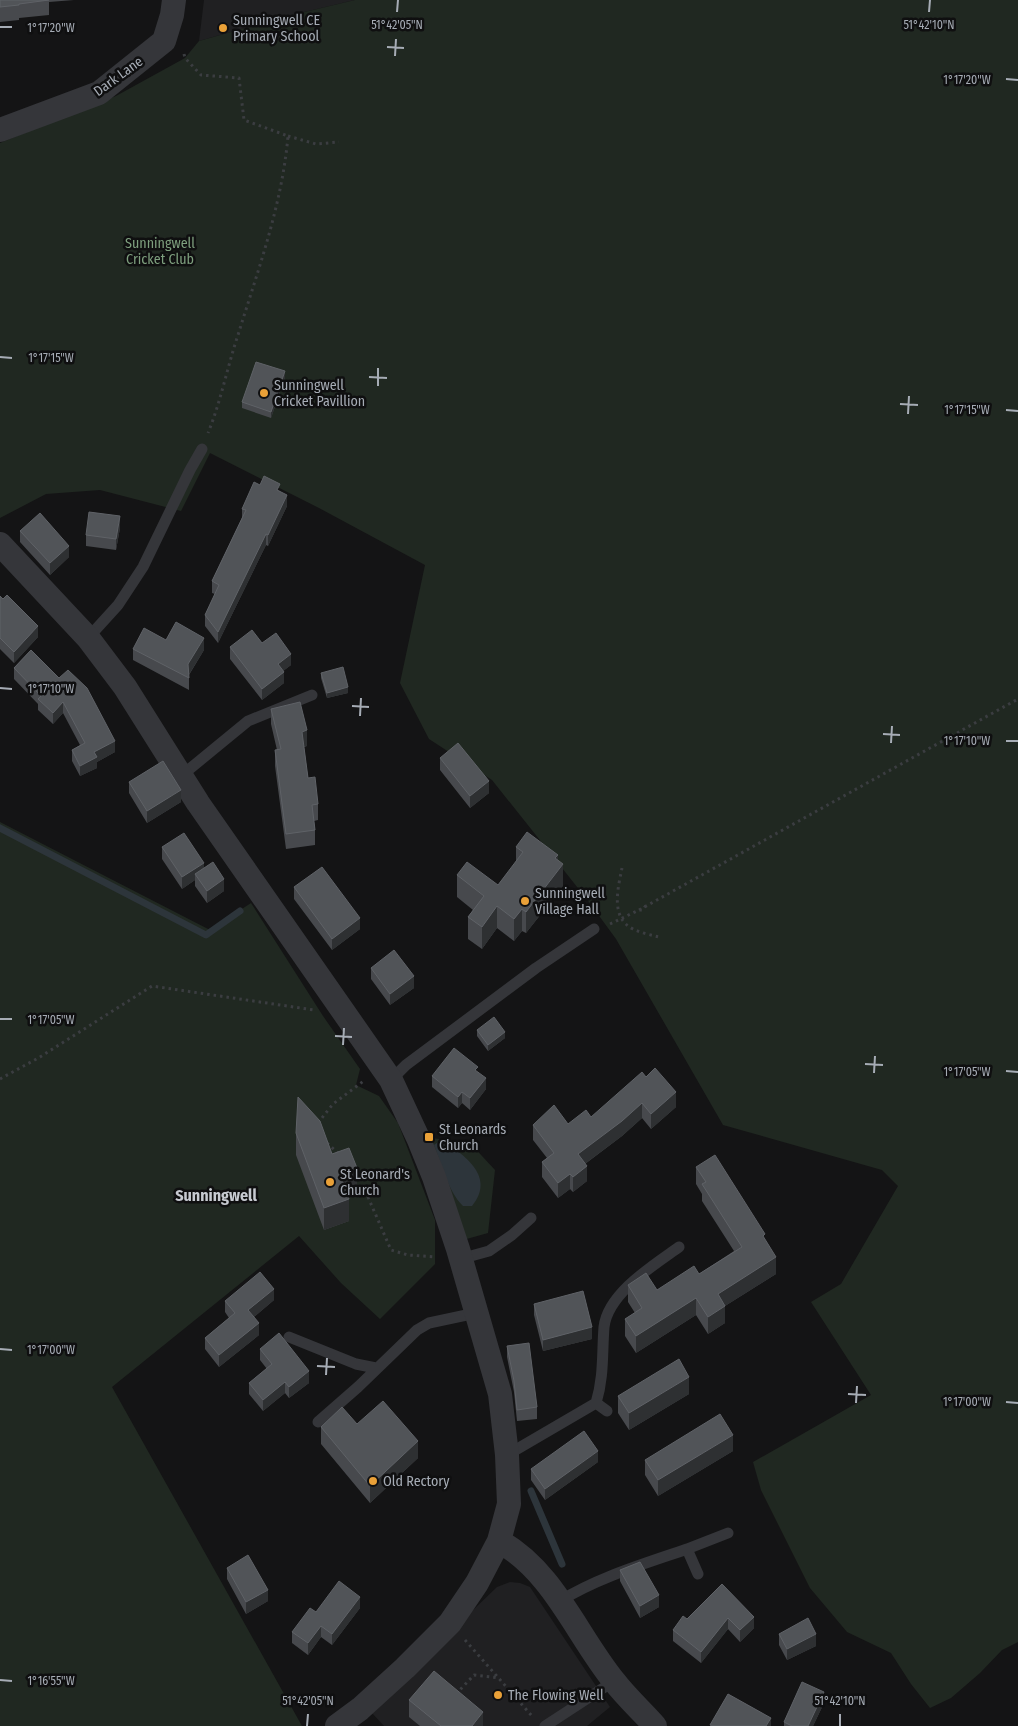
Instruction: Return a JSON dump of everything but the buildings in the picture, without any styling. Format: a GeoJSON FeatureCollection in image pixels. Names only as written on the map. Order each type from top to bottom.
{"type":"FeatureCollection","features":[{"type":"Feature","properties":{"kind":"street","name":"Dark Lane"},"geometry":{"type":"LineString","coordinates":[[0,130],[99,93],[164,41],[172,15],[174,0]]}},
{"type":"Feature","properties":{"kind":"street"},"geometry":{"type":"LineString","coordinates":[[0,544],[88,638],[125,687],[180,776],[387,1074],[419,1140],[434,1177],[459,1254],[500,1394],[510,1504],[499,1541],[477,1583],[450,1623],[405,1668],[360,1709],[337,1726]]}},
{"type":"Feature","properties":{"kind":"street"},"geometry":{"type":"LineString","coordinates":[[499,1541],[531,1563],[560,1601],[614,1681],[655,1726]]}},
{"type":"Feature","properties":{"kind":"lane"},"geometry":{"type":"LineString","coordinates":[[88,638],[118,605],[143,567],[202,449]]}},
{"type":"Feature","properties":{"kind":"lane"},"geometry":{"type":"LineString","coordinates":[[180,776],[248,721],[312,695]]}},
{"type":"Feature","properties":{"kind":"lane"},"geometry":{"type":"LineString","coordinates":[[387,1074],[406,1065],[536,968],[600,928]]}},
{"type":"Feature","properties":{"kind":"lane"},"geometry":{"type":"LineString","coordinates":[[459,1254],[489,1251],[512,1235],[531,1218]]}},
{"type":"Feature","properties":{"kind":"lane"},"geometry":{"type":"LineString","coordinates":[[507,1455],[596,1403],[602,1385],[604,1324],[609,1311],[618,1296],[678,1247]]}},
{"type":"Feature","properties":{"kind":"lane"},"geometry":{"type":"LineString","coordinates":[[318,1422],[417,1330],[429,1323],[476,1312]]}},
{"type":"Feature","properties":{"kind":"lane"},"geometry":{"type":"LineString","coordinates":[[289,1337],[356,1364],[376,1368]]}},
{"type":"Feature","properties":{"kind":"lane"},"geometry":{"type":"LineString","coordinates":[[596,1403],[608,1411]]}},
{"type":"Feature","properties":{"kind":"lane"},"geometry":{"type":"LineString","coordinates":[[560,1601],[578,1590],[728,1533]]}},
{"type":"Feature","properties":{"kind":"lane"},"geometry":{"type":"LineString","coordinates":[[687,1549],[698,1574]]}},
{"type":"Feature","properties":{"kind":"lane"},"geometry":{"type":"LineString","coordinates":[[545,1726],[614,1681]]}},
{"type":"Feature","properties":{"kind":"path"},"geometry":{"type":"LineString","coordinates":[[183,51],[185,58],[201,75],[239,78],[244,120],[316,144],[339,142]]}},
{"type":"Feature","properties":{"kind":"path"},"geometry":{"type":"LineString","coordinates":[[202,449],[216,414],[237,338],[267,243],[287,155],[288,136]]}},
{"type":"Feature","properties":{"kind":"path"},"geometry":{"type":"LineString","coordinates":[[600,928],[639,910],[1018,700]]}},
{"type":"Feature","properties":{"kind":"path"},"geometry":{"type":"LineString","coordinates":[[622,868],[616,894],[616,904],[622,918],[631,928],[660,937]]}},
{"type":"Feature","properties":{"kind":"path"},"geometry":{"type":"LineString","coordinates":[[0,1079],[40,1057],[152,986],[314,1010],[335,998]]}},
{"type":"Feature","properties":{"kind":"path"},"geometry":{"type":"LineString","coordinates":[[314,1128],[333,1104],[387,1074]]}},
{"type":"Feature","properties":{"kind":"path"},"geometry":{"type":"LineString","coordinates":[[324,1139],[342,1156]]}},
{"type":"Feature","properties":{"kind":"path"},"geometry":{"type":"LineString","coordinates":[[355,1166],[390,1250],[408,1255],[435,1257],[459,1254]]}},
{"type":"Feature","properties":{"kind":"path"},"geometry":{"type":"LineString","coordinates":[[450,1623],[535,1719]]}},
{"type":"Feature","properties":{"kind":"path"},"geometry":{"type":"LineString","coordinates":[[452,1696],[474,1675],[500,1678]]}},
{"type":"Feature","properties":{"kind":"shaded area","name":"Sunningwell CE Primary School"},"geometry":{"type":"Polygon","coordinates":[[[204,0],[355,0],[292,15],[199,41],[204,0]]]}},
{"type":"Feature","properties":{"kind":"shaded area"},"geometry":{"type":"Polygon","coordinates":[[[441,1140],[468,1160],[479,1176],[481,1186],[479,1195],[472,1206],[463,1206],[449,1185],[434,1145],[441,1140]]]}},
{"type":"Feature","properties":{"kind":"shaded area"},"geometry":{"type":"Polygon","coordinates":[[[510,1582],[530,1587],[610,1707],[587,1726],[384,1726],[372,1713],[497,1587],[510,1582]]]}},
{"type":"Feature","properties":{"kind":"green space","name":"Sunningwell Cricket Club"},"geometry":{"type":"Polygon","coordinates":[[[355,0],[1018,0],[1018,1642],[1002,1650],[980,1673],[951,1698],[930,1708],[911,1684],[891,1653],[847,1632],[810,1588],[761,1490],[753,1462],[871,1395],[811,1302],[841,1284],[898,1186],[882,1170],[723,1125],[616,939],[589,902],[492,780],[429,739],[400,683],[425,565],[319,508],[210,453],[181,511],[100,490],[46,494],[0,518],[0,143],[116,96],[185,58],[199,41],[292,15],[355,0]]]}},
{"type":"Feature","properties":{"kind":"green space"},"geometry":{"type":"Polygon","coordinates":[[[0,822],[210,930],[251,903],[323,1016],[360,1069],[356,1085],[379,1096],[398,1123],[435,1220],[435,1264],[380,1319],[341,1283],[299,1236],[112,1387],[302,1726],[0,1726],[0,822]]]}},
{"type":"Feature","properties":{"kind":"green space"},"geometry":{"type":"Polygon","coordinates":[[[430,1138],[469,1142],[495,1170],[488,1233],[463,1240],[430,1138]]]}},
{"type":"Feature","properties":{"kind":"waterway"},"geometry":{"type":"LineString","coordinates":[[0,828],[206,935],[240,911]]}},
{"type":"Feature","properties":{"kind":"waterway"},"geometry":{"type":"LineString","coordinates":[[531,1491],[562,1564]]}},
{"type":"Feature","properties":{"kind":"place","name":"Sunningwell CE Primary School"},"geometry":{"type":"Point","coordinates":[223,28]}},
{"type":"Feature","properties":{"kind":"place","name":"Sunningwell Cricket Pavillion"},"geometry":{"type":"Point","coordinates":[264,393]}},
{"type":"Feature","properties":{"kind":"place","name":"Sunningwell Village Hall"},"geometry":{"type":"Point","coordinates":[525,901]}},
{"type":"Feature","properties":{"kind":"place","name":"St Leonards Church"},"geometry":{"type":"Point","coordinates":[429,1137]}},
{"type":"Feature","properties":{"kind":"place","name":"St Leonard's Church"},"geometry":{"type":"Point","coordinates":[330,1182]}},
{"type":"Feature","properties":{"kind":"place","name":"Old Rectory"},"geometry":{"type":"Point","coordinates":[373,1481]}},
{"type":"Feature","properties":{"kind":"place","name":"The Flowing Well"},"geometry":{"type":"Point","coordinates":[498,1695]}},
{"type":"Feature","properties":{"kind":"district","name":"Sunningwell"},"geometry":{"type":"Point","coordinates":[216,1195]}}]}
